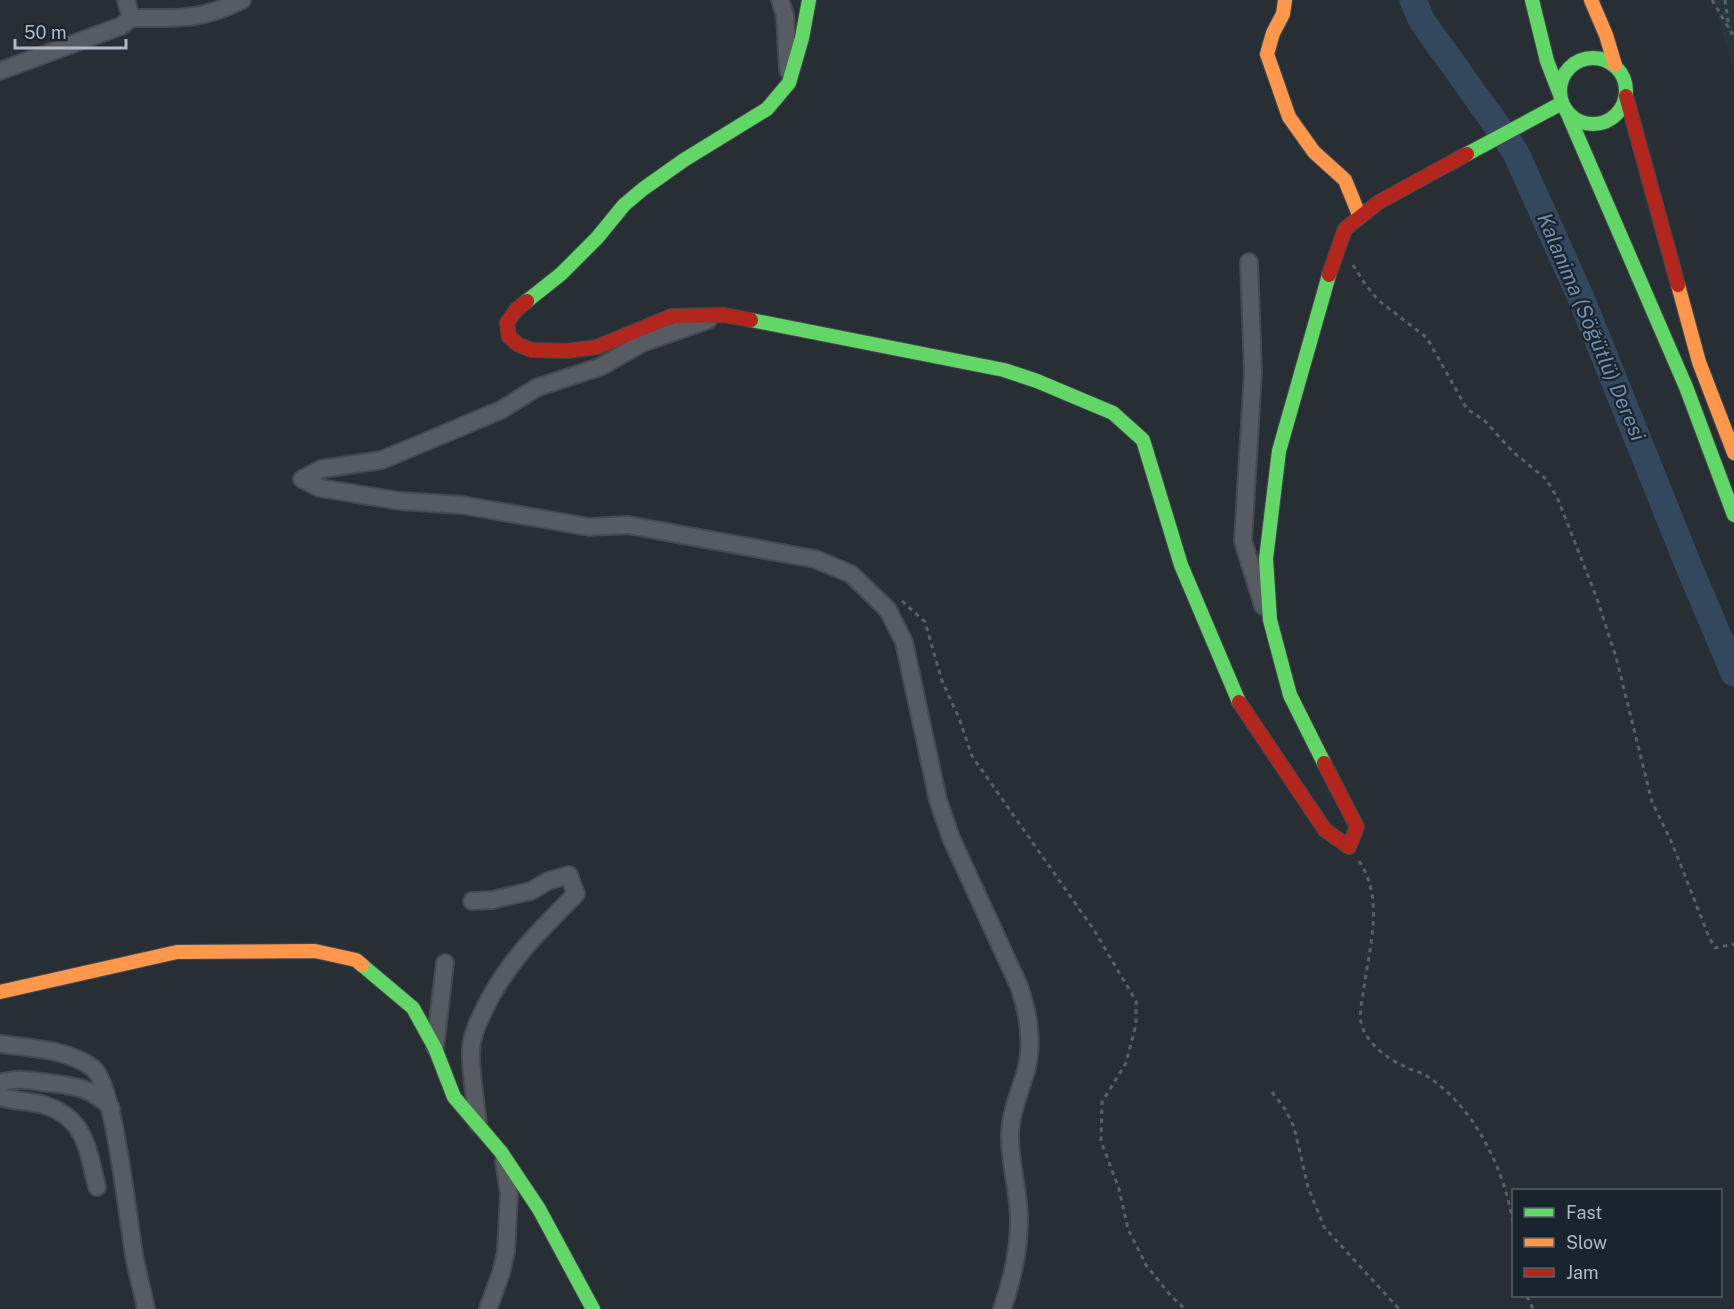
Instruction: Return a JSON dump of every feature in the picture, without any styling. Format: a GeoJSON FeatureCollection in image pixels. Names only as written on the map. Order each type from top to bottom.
{"type":"FeatureCollection","features":[{"type":"Feature","properties":{"kind":"street"},"geometry":{"type":"LineString","coordinates":[[126,0],[131,18]]}},
{"type":"Feature","properties":{"kind":"street"},"geometry":{"type":"LineString","coordinates":[[0,71],[121,26],[131,18],[205,16],[242,0]]}},
{"type":"Feature","properties":{"kind":"street"},"geometry":{"type":"LineString","coordinates":[[780,0],[786,15],[789,83]]}},
{"type":"Feature","properties":{"kind":"street"},"geometry":{"type":"LineString","coordinates":[[809,0],[802,38],[789,83],[767,109],[684,160],[624,205],[597,238],[561,274],[516,310],[507,322],[509,336],[519,345],[532,350],[567,351],[597,346],[672,316],[724,315],[1004,370],[1037,381],[1113,413],[1143,440],[1181,565],[1240,704],[1325,830],[1349,847],[1357,827],[1290,695],[1270,620],[1266,559],[1279,451],[1328,278],[1344,229],[1379,202],[1563,102]]}},
{"type":"Feature","properties":{"kind":"street"},"geometry":{"type":"LineString","coordinates":[[1285,0],[1283,14],[1273,33],[1267,54],[1289,117],[1314,152],[1345,180],[1360,217]]}},
{"type":"Feature","properties":{"kind":"street"},"geometry":{"type":"LineString","coordinates":[[1532,0],[1547,61],[1563,102],[1686,387],[1734,515]]}},
{"type":"Feature","properties":{"kind":"street"},"geometry":{"type":"LineString","coordinates":[[1591,0],[1626,85],[1626,96],[1699,362],[1734,453]]}},
{"type":"Feature","properties":{"kind":"street"},"geometry":{"type":"LineString","coordinates":[[1616,65],[1606,59],[1595,57],[1584,58],[1574,63],[1566,71],[1561,81],[1563,102],[1575,119],[1586,124],[1597,124],[1616,115],[1623,106],[1626,96]]}},
{"type":"Feature","properties":{"kind":"street"},"geometry":{"type":"LineString","coordinates":[[1249,262],[1253,372],[1243,541],[1260,601],[1270,620]]}},
{"type":"Feature","properties":{"kind":"street"},"geometry":{"type":"LineString","coordinates":[[724,315],[642,343],[600,367],[538,387],[501,410],[382,460],[321,469],[302,479],[320,488],[400,501],[462,505],[589,527],[628,525],[815,559],[850,574],[888,610],[904,642],[938,800],[951,838],[1026,1005],[1029,1048],[1010,1132],[1019,1218],[1018,1239],[1002,1309]]}},
{"type":"Feature","properties":{"kind":"street"},"geometry":{"type":"LineString","coordinates":[[471,901],[492,900],[531,891],[548,881],[569,875],[576,894],[545,924],[504,973],[492,991],[475,1030],[471,1051],[478,1124]]}},
{"type":"Feature","properties":{"kind":"street"},"geometry":{"type":"LineString","coordinates":[[0,992],[177,952],[315,951],[356,960],[379,977],[413,1008],[435,1048],[454,1097],[501,1152],[539,1209],[593,1309]]}},
{"type":"Feature","properties":{"kind":"street"},"geometry":{"type":"LineString","coordinates":[[435,1048],[445,963]]}},
{"type":"Feature","properties":{"kind":"street"},"geometry":{"type":"LineString","coordinates":[[0,1044],[53,1052],[83,1062],[102,1080],[111,1108],[135,1262],[146,1309]]}},
{"type":"Feature","properties":{"kind":"street"},"geometry":{"type":"LineString","coordinates":[[0,1083],[25,1080],[75,1086],[94,1094],[111,1108]]}},
{"type":"Feature","properties":{"kind":"street"},"geometry":{"type":"LineString","coordinates":[[0,1097],[43,1105],[74,1121],[84,1137],[97,1187]]}},
{"type":"Feature","properties":{"kind":"street"},"geometry":{"type":"LineString","coordinates":[[488,1309],[506,1252],[507,1173],[501,1152]]}},
{"type":"Feature","properties":{"kind":"path"},"geometry":{"type":"LineString","coordinates":[[1712,0],[1734,36]]}},
{"type":"Feature","properties":{"kind":"path"},"geometry":{"type":"LineString","coordinates":[[1725,0],[1730,31]]}},
{"type":"Feature","properties":{"kind":"path"},"geometry":{"type":"LineString","coordinates":[[1351,258],[1353,268],[1378,300],[1427,338],[1467,409],[1484,420],[1513,452],[1546,479],[1557,497],[1596,596],[1616,657],[1652,802],[1672,843],[1709,938],[1715,948],[1734,944]]}},
{"type":"Feature","properties":{"kind":"path"},"geometry":{"type":"LineString","coordinates":[[900,599],[925,622],[942,681],[959,718],[972,756],[1094,930],[1136,1000],[1136,1024],[1126,1063],[1102,1102],[1101,1141],[1119,1189],[1128,1229],[1146,1265],[1171,1296],[1185,1309]]}},
{"type":"Feature","properties":{"kind":"path"},"geometry":{"type":"LineString","coordinates":[[1349,847],[1361,864],[1369,882],[1373,902],[1373,922],[1361,1022],[1370,1040],[1385,1056],[1424,1074],[1457,1102],[1471,1119],[1500,1176],[1512,1216]]}},
{"type":"Feature","properties":{"kind":"path"},"geometry":{"type":"LineString","coordinates":[[1272,1092],[1285,1108],[1294,1127],[1308,1187],[1324,1227],[1399,1309]]}},
{"type":"Feature","properties":{"kind":"green space"},"geometry":{"type":"Polygon","coordinates":[[[1713,0],[1734,0],[1734,73],[1731,62],[1713,0]]]}},
{"type":"Feature","properties":{"kind":"waterway","name":"Kalanima (Söğütlü) Deresi"},"geometry":{"type":"LineString","coordinates":[[1413,0],[1422,21],[1515,151],[1581,298],[1734,673]]}},
{"type":"Feature","properties":{"kind":"traffic: fast"},"geometry":{"type":"LineString","coordinates":[[527,301],[561,274],[597,238],[624,205],[643,189],[684,160],[767,109],[789,83],[802,38],[809,0]]}},
{"type":"Feature","properties":{"kind":"traffic: fast"},"geometry":{"type":"LineString","coordinates":[[1532,0],[1547,61],[1559,92]]}},
{"type":"Feature","properties":{"kind":"traffic: fast"},"geometry":{"type":"LineString","coordinates":[[1586,58],[1600,58],[1612,63],[1621,72],[1626,91],[1624,104],[1617,115],[1600,124],[1586,124],[1574,119],[1565,110],[1560,98],[1560,84],[1565,72],[1574,63],[1586,58]]}},
{"type":"Feature","properties":{"kind":"traffic: fast"},"geometry":{"type":"LineString","coordinates":[[1467,154],[1562,103]]}},
{"type":"Feature","properties":{"kind":"traffic: fast"},"geometry":{"type":"LineString","coordinates":[[1567,112],[1686,387],[1734,515]]}},
{"type":"Feature","properties":{"kind":"traffic: fast"},"geometry":{"type":"LineString","coordinates":[[1324,763],[1290,695],[1270,620],[1266,559],[1279,451],[1329,275]]}},
{"type":"Feature","properties":{"kind":"traffic: fast"},"geometry":{"type":"LineString","coordinates":[[751,320],[1004,370],[1037,381],[1113,413],[1143,440],[1181,565],[1239,702]]}},
{"type":"Feature","properties":{"kind":"traffic: fast"},"geometry":{"type":"LineString","coordinates":[[362,965],[413,1008],[435,1048],[454,1097],[501,1152],[539,1209],[593,1309]]}},
{"type":"Feature","properties":{"kind":"traffic: slow"},"geometry":{"type":"LineString","coordinates":[[1285,0],[1283,14],[1273,33],[1267,54],[1289,117],[1314,152],[1345,180],[1360,217]]}},
{"type":"Feature","properties":{"kind":"traffic: slow"},"geometry":{"type":"LineString","coordinates":[[1591,0],[1606,35],[1615,65]]}},
{"type":"Feature","properties":{"kind":"traffic: slow"},"geometry":{"type":"LineString","coordinates":[[1678,285],[1699,362],[1734,453]]}},
{"type":"Feature","properties":{"kind":"traffic: slow"},"geometry":{"type":"LineString","coordinates":[[0,992],[177,952],[315,951],[356,960],[362,965]]}},
{"type":"Feature","properties":{"kind":"traffic: jam"},"geometry":{"type":"LineString","coordinates":[[1626,96],[1678,285]]}},
{"type":"Feature","properties":{"kind":"traffic: jam"},"geometry":{"type":"LineString","coordinates":[[1329,275],[1345,229],[1379,202],[1467,154]]}},
{"type":"Feature","properties":{"kind":"traffic: jam"},"geometry":{"type":"LineString","coordinates":[[527,301],[516,310],[507,323],[509,337],[519,345],[532,350],[567,351],[597,347],[672,316],[724,315],[751,320]]}},
{"type":"Feature","properties":{"kind":"traffic: jam"},"geometry":{"type":"LineString","coordinates":[[1239,702],[1325,830],[1349,847],[1357,827],[1324,763]]}}]}
